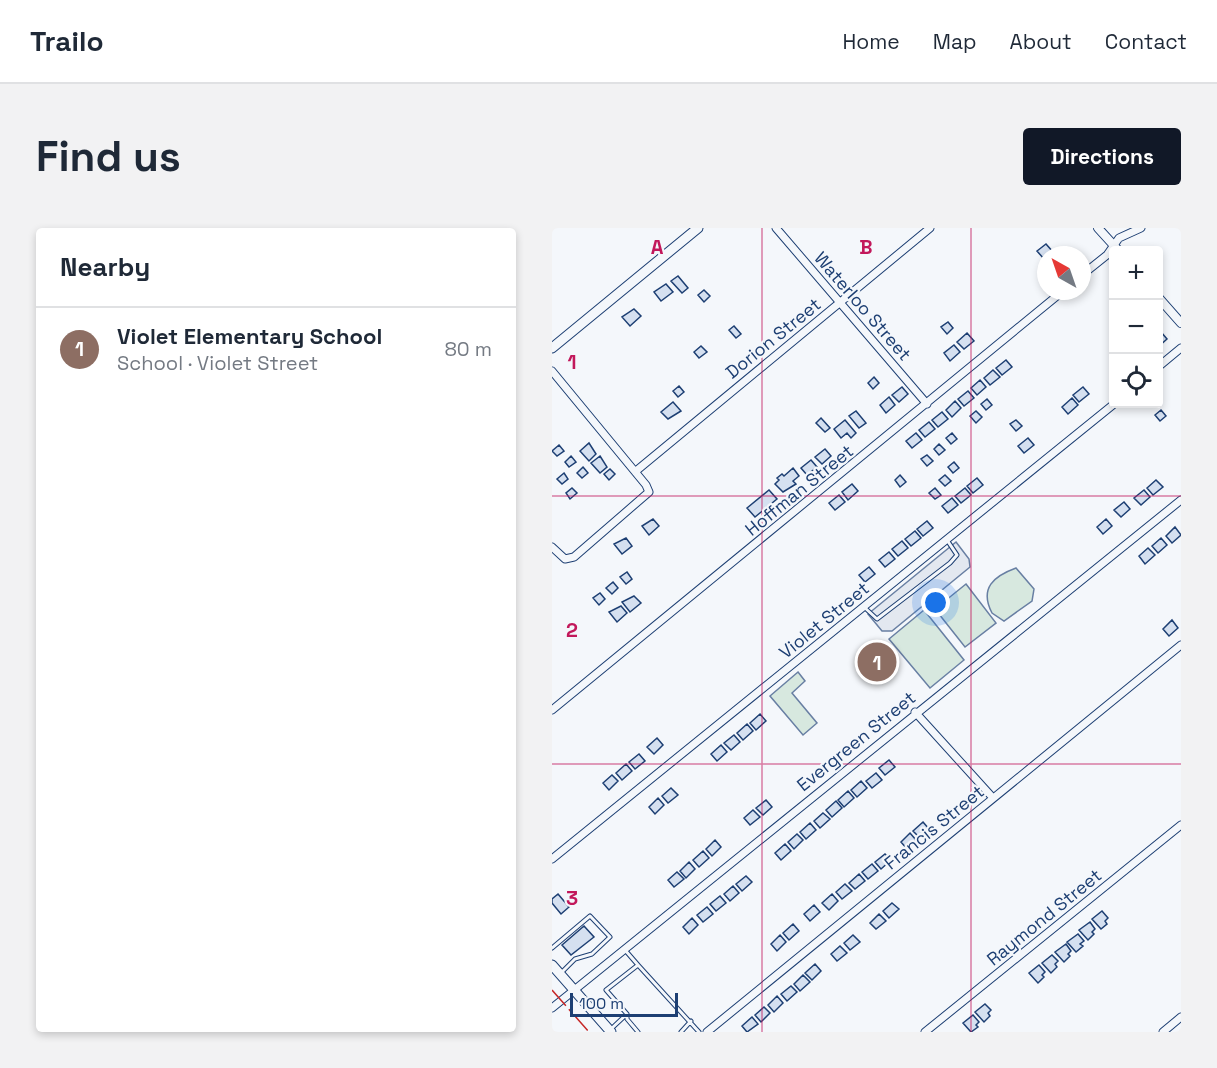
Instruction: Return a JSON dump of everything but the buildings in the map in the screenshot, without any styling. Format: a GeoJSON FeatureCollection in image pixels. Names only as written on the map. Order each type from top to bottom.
{"type":"FeatureCollection","features":[{"type":"Feature","properties":{"kind":"main road"},"geometry":{"type":"LineString","coordinates":[[552,348],[698,228]]}},
{"type":"Feature","properties":{"kind":"main road"},"geometry":{"type":"LineString","coordinates":[[552,965],[610,1031]]}},
{"type":"Feature","properties":{"kind":"street","name":"Waterloo Street"},"geometry":{"type":"LineString","coordinates":[[776,228],[927,404]]}},
{"type":"Feature","properties":{"kind":"street","name":"Dorion Street"},"geometry":{"type":"LineString","coordinates":[[636,471],[930,228]]}},
{"type":"Feature","properties":{"kind":"street"},"geometry":{"type":"LineString","coordinates":[[1098,228],[1113,246]]}},
{"type":"Feature","properties":{"kind":"street"},"geometry":{"type":"LineString","coordinates":[[1116,246],[1119,238],[1141,228]]}},
{"type":"Feature","properties":{"kind":"street"},"geometry":{"type":"LineString","coordinates":[[1091,268],[1109,253]]}},
{"type":"Feature","properties":{"kind":"street","name":"Hoffman Street"},"geometry":{"type":"LineString","coordinates":[[552,710],[1052,300]]}},
{"type":"Feature","properties":{"kind":"street"},"geometry":{"type":"LineString","coordinates":[[1161,300],[1181,323]]}},
{"type":"Feature","properties":{"kind":"street"},"geometry":{"type":"LineString","coordinates":[[1163,363],[1181,348]]}},
{"type":"Feature","properties":{"kind":"street"},"geometry":{"type":"LineString","coordinates":[[552,371],[636,471],[649,492],[574,557],[565,560],[552,547]]}},
{"type":"Feature","properties":{"kind":"street","name":"Violet Street"},"geometry":{"type":"LineString","coordinates":[[552,859],[1109,408]]}},
{"type":"Feature","properties":{"kind":"street","name":"Evergreen Street"},"geometry":{"type":"LineString","coordinates":[[552,1008],[915,712],[1181,500]]}},
{"type":"Feature","properties":{"kind":"street","name":"Francis Street"},"geometry":{"type":"LineString","coordinates":[[707,1032],[1181,645]]}},
{"type":"Feature","properties":{"kind":"street"},"geometry":{"type":"LineString","coordinates":[[915,712],[993,798]]}},
{"type":"Feature","properties":{"kind":"street","name":"Raymond Street"},"geometry":{"type":"LineString","coordinates":[[925,1032],[1181,825]]}},
{"type":"Feature","properties":{"kind":"street"},"geometry":{"type":"LineString","coordinates":[[1163,1032],[1181,1017]]}},
{"type":"Feature","properties":{"kind":"lane"},"geometry":{"type":"LineString","coordinates":[[864,607],[878,619],[950,563],[957,555],[947,540]]}},
{"type":"Feature","properties":{"kind":"lane"},"geometry":{"type":"LineString","coordinates":[[552,948],[590,916],[610,938],[592,954],[575,959],[560,974]]}},
{"type":"Feature","properties":{"kind":"lane"},"geometry":{"type":"LineString","coordinates":[[624,949],[699,1032]]}},
{"type":"Feature","properties":{"kind":"lane"},"geometry":{"type":"LineString","coordinates":[[638,965],[606,990],[627,1014],[627,1019],[638,1032]]}},
{"type":"Feature","properties":{"kind":"lane"},"geometry":{"type":"LineString","coordinates":[[610,1031],[627,1014]]}},
{"type":"Feature","properties":{"kind":"lane"},"geometry":{"type":"LineString","coordinates":[[681,1032],[691,1022]]}},
{"type":"Feature","properties":{"kind":"shaded area"},"geometry":{"type":"Polygon","coordinates":[[[956,542],[969,559],[970,567],[892,631],[882,631],[868,614],[956,542]]]}},
{"type":"Feature","properties":{"kind":"shaded area"},"geometry":{"type":"Polygon","coordinates":[[[1016,568],[1034,589],[1032,601],[1004,621],[992,613],[988,604],[988,590],[995,579],[1016,568]]]}},
{"type":"Feature","properties":{"kind":"shaded area"},"geometry":{"type":"Polygon","coordinates":[[[966,584],[996,623],[965,647],[935,609],[966,584]]]}},
{"type":"Feature","properties":{"kind":"shaded area"},"geometry":{"type":"Polygon","coordinates":[[[924,610],[964,660],[930,688],[889,639],[924,610]]]}},
{"type":"Feature","properties":{"kind":"shaded area"},"geometry":{"type":"Polygon","coordinates":[[[798,672],[805,681],[792,693],[817,723],[803,735],[770,696],[798,672]]]}},
{"type":"Feature","properties":{"kind":"power"},"geometry":{"type":"LineString","coordinates":[[552,990],[589,1032]]}},
{"type":"Feature","properties":{"kind":"place","name":"Violet Elementary School"},"geometry":{"type":"Point","coordinates":[877,662]}}]}
